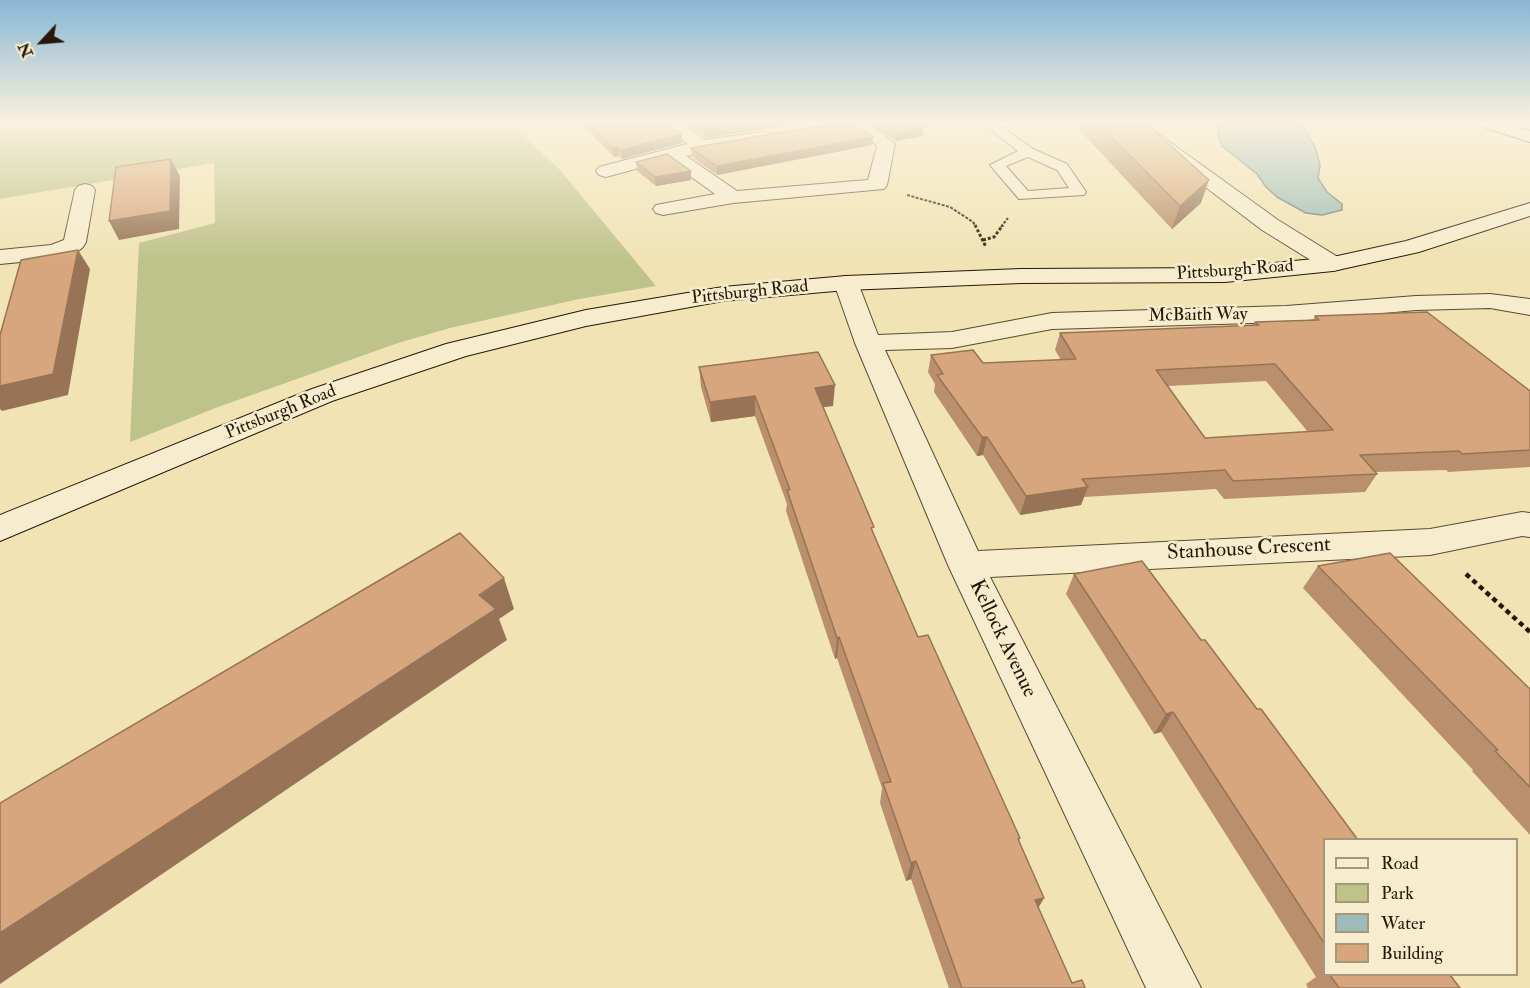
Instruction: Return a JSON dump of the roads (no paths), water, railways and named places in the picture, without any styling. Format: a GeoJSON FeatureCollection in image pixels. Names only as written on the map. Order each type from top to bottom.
{"type":"FeatureCollection","features":[{"type":"Feature","properties":{"kind":"street"},"geometry":{"type":"LineString","coordinates":[[606,171],[618,168]]}},
{"type":"Feature","properties":{"kind":"street"},"geometry":{"type":"LineString","coordinates":[[693,168],[733,197]]}},
{"type":"Feature","properties":{"kind":"street"},"geometry":{"type":"LineString","coordinates":[[663,209],[733,197],[877,185],[881,168]]}},
{"type":"Feature","properties":{"kind":"street"},"geometry":{"type":"LineString","coordinates":[[1193,168],[1270,225],[1333,264]]}},
{"type":"Feature","properties":{"kind":"street"},"geometry":{"type":"LineString","coordinates":[[0,257],[68,248],[75,242],[84,190]]}},
{"type":"Feature","properties":{"kind":"street","name":"Pittsburgh Road"},"geometry":{"type":"LineString","coordinates":[[0,529],[322,395],[456,350],[586,318],[723,294],[846,283],[1002,277],[1225,275],[1333,264],[1411,247],[1530,209]]}},
{"type":"Feature","properties":{"kind":"street","name":"Kellock Avenue"},"geometry":{"type":"LineString","coordinates":[[846,283],[868,343],[966,565],[1173,988]]}},
{"type":"Feature","properties":{"kind":"street","name":"McBaith Way"},"geometry":{"type":"LineString","coordinates":[[868,343],[952,340],[1052,321],[1286,314],[1416,303],[1490,301],[1530,307]]}},
{"type":"Feature","properties":{"kind":"street","name":"Stanhouse Crescent"},"geometry":{"type":"LineString","coordinates":[[966,565],[1430,542],[1522,524],[1530,525]]}},
{"type":"Feature","properties":{"kind":"lane"},"geometry":{"type":"LineString","coordinates":[[1000,168],[1024,196],[1079,192],[1063,168]]}},
{"type":"Feature","properties":{"kind":"water"},"geometry":{"type":"Polygon","coordinates":[[[1250,168],[1320,168],[1318,178],[1327,192],[1342,204],[1342,210],[1322,215],[1306,213],[1277,197],[1250,168]]]}}]}
